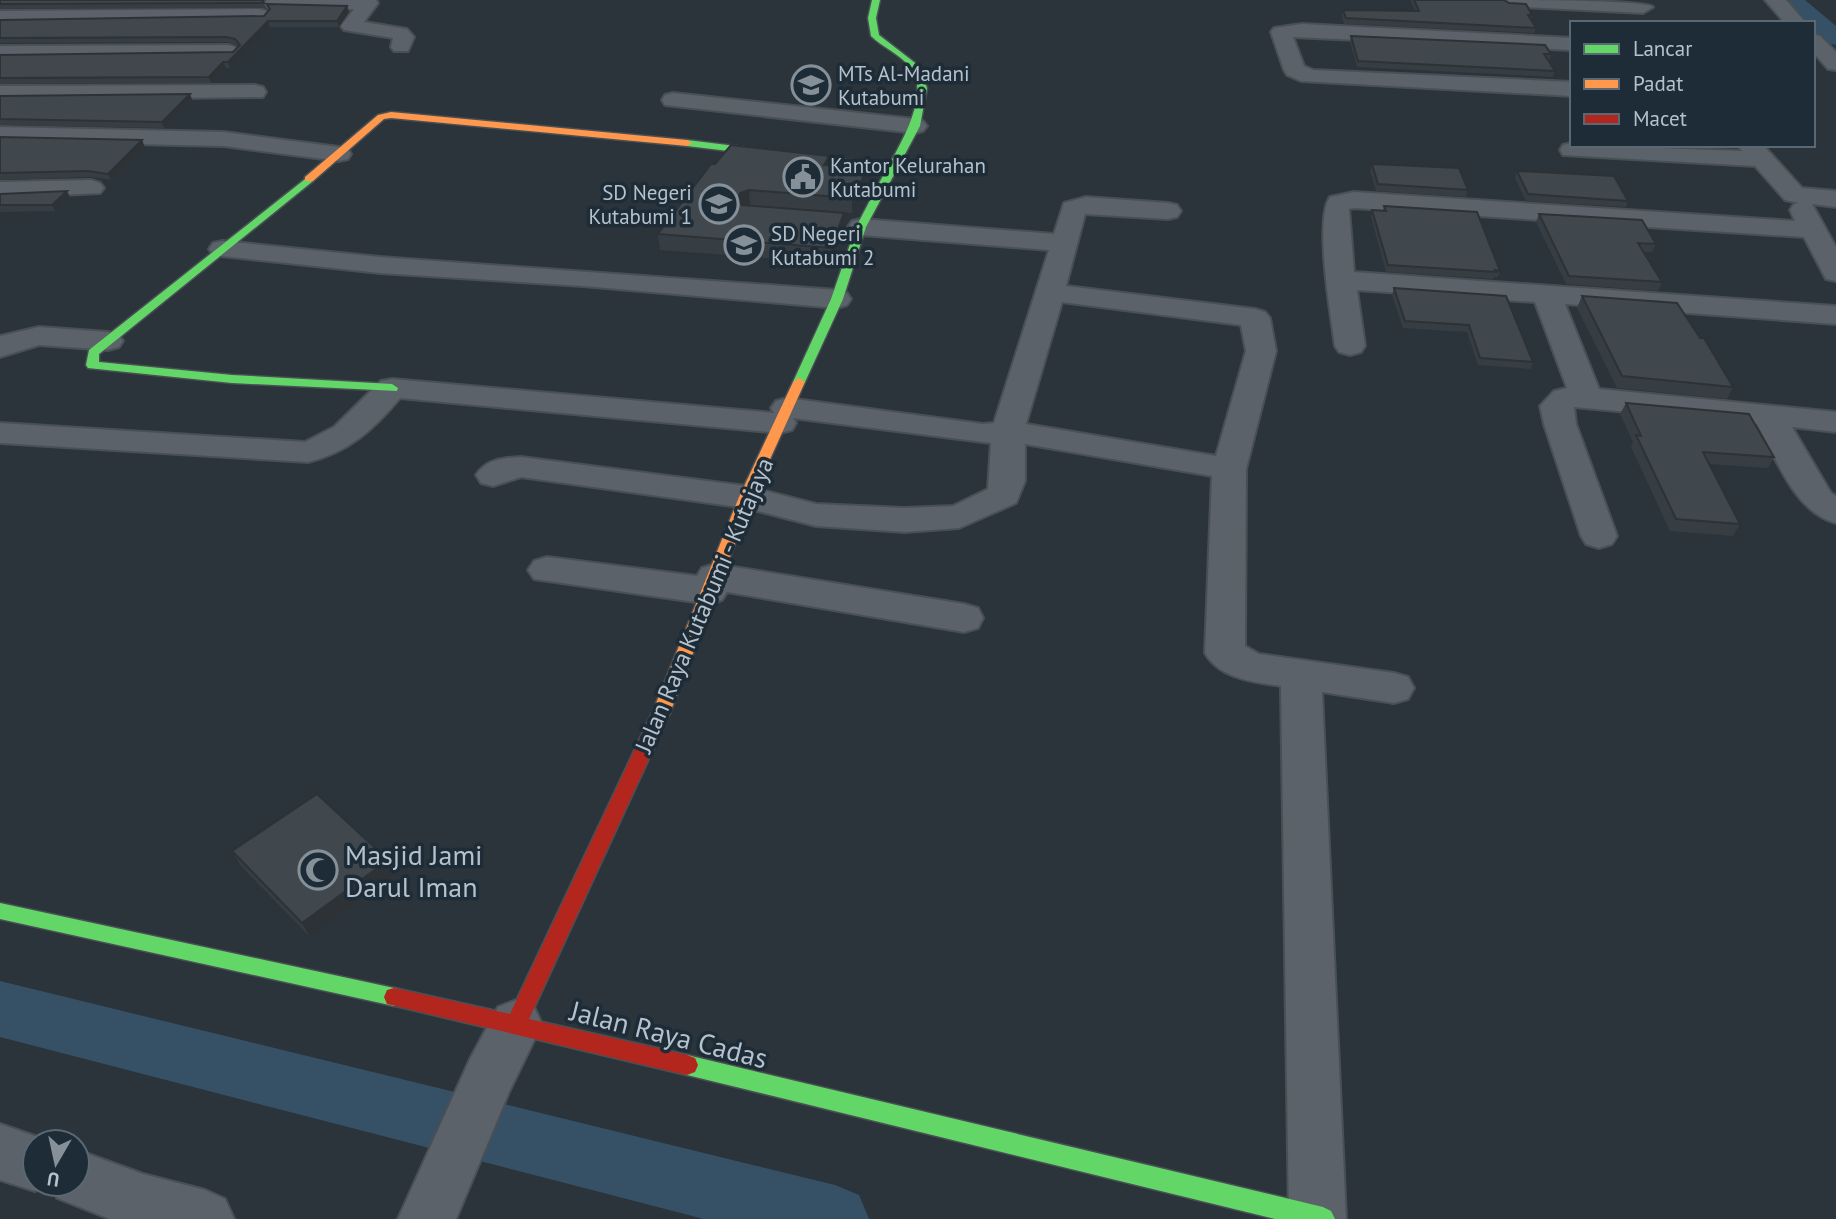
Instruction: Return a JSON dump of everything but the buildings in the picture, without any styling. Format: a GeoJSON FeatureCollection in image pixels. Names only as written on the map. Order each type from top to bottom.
{"type":"FeatureCollection","features":[{"type":"Feature","properties":{"kind":"street","name":"Jalan Raya Kutabumi - Kutajaya"},"geometry":{"type":"LineString","coordinates":[[427,1219],[489,1077],[657,723],[746,497],[837,299],[861,227],[915,126],[922,88],[915,66],[875,36],[872,18],[876,0]]}},
{"type":"Feature","properties":{"kind":"street"},"geometry":{"type":"LineString","coordinates":[[1507,0],[1640,4],[1655,21]]}},
{"type":"Feature","properties":{"kind":"street"},"geometry":{"type":"LineString","coordinates":[[1775,0],[1795,21]]}},
{"type":"Feature","properties":{"kind":"street"},"geometry":{"type":"LineString","coordinates":[[0,17],[369,2]]}},
{"type":"Feature","properties":{"kind":"street"},"geometry":{"type":"LineString","coordinates":[[369,2],[351,26],[400,33],[404,37],[401,47]]}},
{"type":"Feature","properties":{"kind":"street"},"geometry":{"type":"LineString","coordinates":[[185,93],[271,6]]}},
{"type":"Feature","properties":{"kind":"street"},"geometry":{"type":"LineString","coordinates":[[1570,44],[1302,30],[1281,32],[1295,71],[1310,76],[1570,89]]}},
{"type":"Feature","properties":{"kind":"street"},"geometry":{"type":"LineString","coordinates":[[1815,42],[1836,64]]}},
{"type":"Feature","properties":{"kind":"street"},"geometry":{"type":"LineString","coordinates":[[0,52],[228,51]]}},
{"type":"Feature","properties":{"kind":"street"},"geometry":{"type":"LineString","coordinates":[[0,93],[255,92]]}},
{"type":"Feature","properties":{"kind":"street"},"geometry":{"type":"LineString","coordinates":[[673,100],[915,126]]}},
{"type":"Feature","properties":{"kind":"street"},"geometry":{"type":"LineString","coordinates":[[893,168],[654,138],[390,115],[381,117],[340,154],[93,353],[92,365],[232,379],[784,416],[983,433],[1008,431],[1229,469]]}},
{"type":"Feature","properties":{"kind":"street"},"geometry":{"type":"LineString","coordinates":[[0,134],[224,139],[340,154]]}},
{"type":"Feature","properties":{"kind":"street"},"geometry":{"type":"LineString","coordinates":[[1572,150],[1756,152],[1794,195],[1836,273]]}},
{"type":"Feature","properties":{"kind":"street"},"geometry":{"type":"LineString","coordinates":[[0,190],[90,188]]}},
{"type":"Feature","properties":{"kind":"street"},"geometry":{"type":"LineString","coordinates":[[1794,195],[1836,199]]}},
{"type":"Feature","properties":{"kind":"street"},"geometry":{"type":"LineString","coordinates":[[1350,346],[1341,280],[1336,209],[1339,202],[1815,230]]}},
{"type":"Feature","properties":{"kind":"street"},"geometry":{"type":"LineString","coordinates":[[493,475],[503,469],[521,467],[746,497],[816,515],[905,520],[959,517],[1004,495],[1008,481],[1008,431],[1073,209],[1086,205],[1168,211]]}},
{"type":"Feature","properties":{"kind":"street"},"geometry":{"type":"LineString","coordinates":[[861,227],[1065,243]]}},
{"type":"Feature","properties":{"kind":"street"},"geometry":{"type":"LineString","coordinates":[[223,248],[380,265],[837,299]]}},
{"type":"Feature","properties":{"kind":"street"},"geometry":{"type":"LineString","coordinates":[[1341,280],[1836,315]]}},
{"type":"Feature","properties":{"kind":"street"},"geometry":{"type":"LineString","coordinates":[[1049,292],[1255,318],[1261,351],[1229,469],[1225,653],[1250,667],[1394,688]]}},
{"type":"Feature","properties":{"kind":"street"},"geometry":{"type":"LineString","coordinates":[[1547,295],[1586,397]]}},
{"type":"Feature","properties":{"kind":"street"},"geometry":{"type":"LineString","coordinates":[[0,348],[14,339],[51,336],[108,341]]}},
{"type":"Feature","properties":{"kind":"street"},"geometry":{"type":"LineString","coordinates":[[0,433],[308,452],[333,444],[359,427],[392,388]]}},
{"type":"Feature","properties":{"kind":"street"},"geometry":{"type":"LineString","coordinates":[[1599,536],[1556,406],[1565,398],[1586,397],[1836,422]]}},
{"type":"Feature","properties":{"kind":"street"},"geometry":{"type":"LineString","coordinates":[[1768,414],[1818,500],[1836,512]]}},
{"type":"Feature","properties":{"kind":"street"},"geometry":{"type":"LineString","coordinates":[[547,570],[712,584],[964,618]]}},
{"type":"Feature","properties":{"kind":"street"},"geometry":{"type":"LineString","coordinates":[[1301,674],[1320,1218]]}},
{"type":"Feature","properties":{"kind":"street","name":"Jalan Raya Cadas"},"geometry":{"type":"LineString","coordinates":[[0,911],[516,1024],[1320,1218]]}},
{"type":"Feature","properties":{"kind":"street"},"geometry":{"type":"LineString","coordinates":[[0,1152],[21,1159]]}},
{"type":"Feature","properties":{"kind":"street"},"geometry":{"type":"LineString","coordinates":[[91,1183],[143,1203],[205,1219]]}},
{"type":"Feature","properties":{"kind":"waterway"},"geometry":{"type":"LineString","coordinates":[[1791,0],[1836,38]]}},
{"type":"Feature","properties":{"kind":"waterway"},"geometry":{"type":"LineString","coordinates":[[0,1009],[835,1219]]}},
{"type":"Feature","properties":{"kind":"traffic: fast"},"geometry":{"type":"LineString","coordinates":[[799,382],[837,299],[861,227],[915,126],[922,88],[915,66],[875,36],[872,18],[876,0]]}},
{"type":"Feature","properties":{"kind":"traffic: fast"},"geometry":{"type":"LineString","coordinates":[[687,143],[893,168]]}},
{"type":"Feature","properties":{"kind":"traffic: fast"},"geometry":{"type":"LineString","coordinates":[[309,179],[93,353],[92,365],[232,379],[392,388]]}},
{"type":"Feature","properties":{"kind":"traffic: fast"},"geometry":{"type":"LineString","coordinates":[[0,911],[394,997]]}},
{"type":"Feature","properties":{"kind":"traffic: fast"},"geometry":{"type":"LineString","coordinates":[[687,1065],[1323,1219]]}},
{"type":"Feature","properties":{"kind":"traffic: slow"},"geometry":{"type":"LineString","coordinates":[[309,179],[381,117],[391,115],[687,143]]}},
{"type":"Feature","properties":{"kind":"traffic: slow"},"geometry":{"type":"LineString","coordinates":[[661,713],[746,497],[799,382]]}},
{"type":"Feature","properties":{"kind":"traffic: jam"},"geometry":{"type":"LineString","coordinates":[[516,1024],[661,713]]}},
{"type":"Feature","properties":{"kind":"traffic: jam"},"geometry":{"type":"LineString","coordinates":[[394,997],[687,1065]]}},
{"type":"Feature","properties":{"kind":"place","name":"MTs Al-Madani Kutabumi"},"geometry":{"type":"Point","coordinates":[811,85]}},
{"type":"Feature","properties":{"kind":"place","name":"Kantor Kelurahan Kutabumi"},"geometry":{"type":"Point","coordinates":[803,177]}},
{"type":"Feature","properties":{"kind":"place","name":"SD Negeri Kutabumi 1"},"geometry":{"type":"Point","coordinates":[719,204]}},
{"type":"Feature","properties":{"kind":"place","name":"SD Negeri Kutabumi 2"},"geometry":{"type":"Point","coordinates":[744,245]}},
{"type":"Feature","properties":{"kind":"place","name":"Masjid Jami Darul Iman"},"geometry":{"type":"Point","coordinates":[318,870]}}]}
